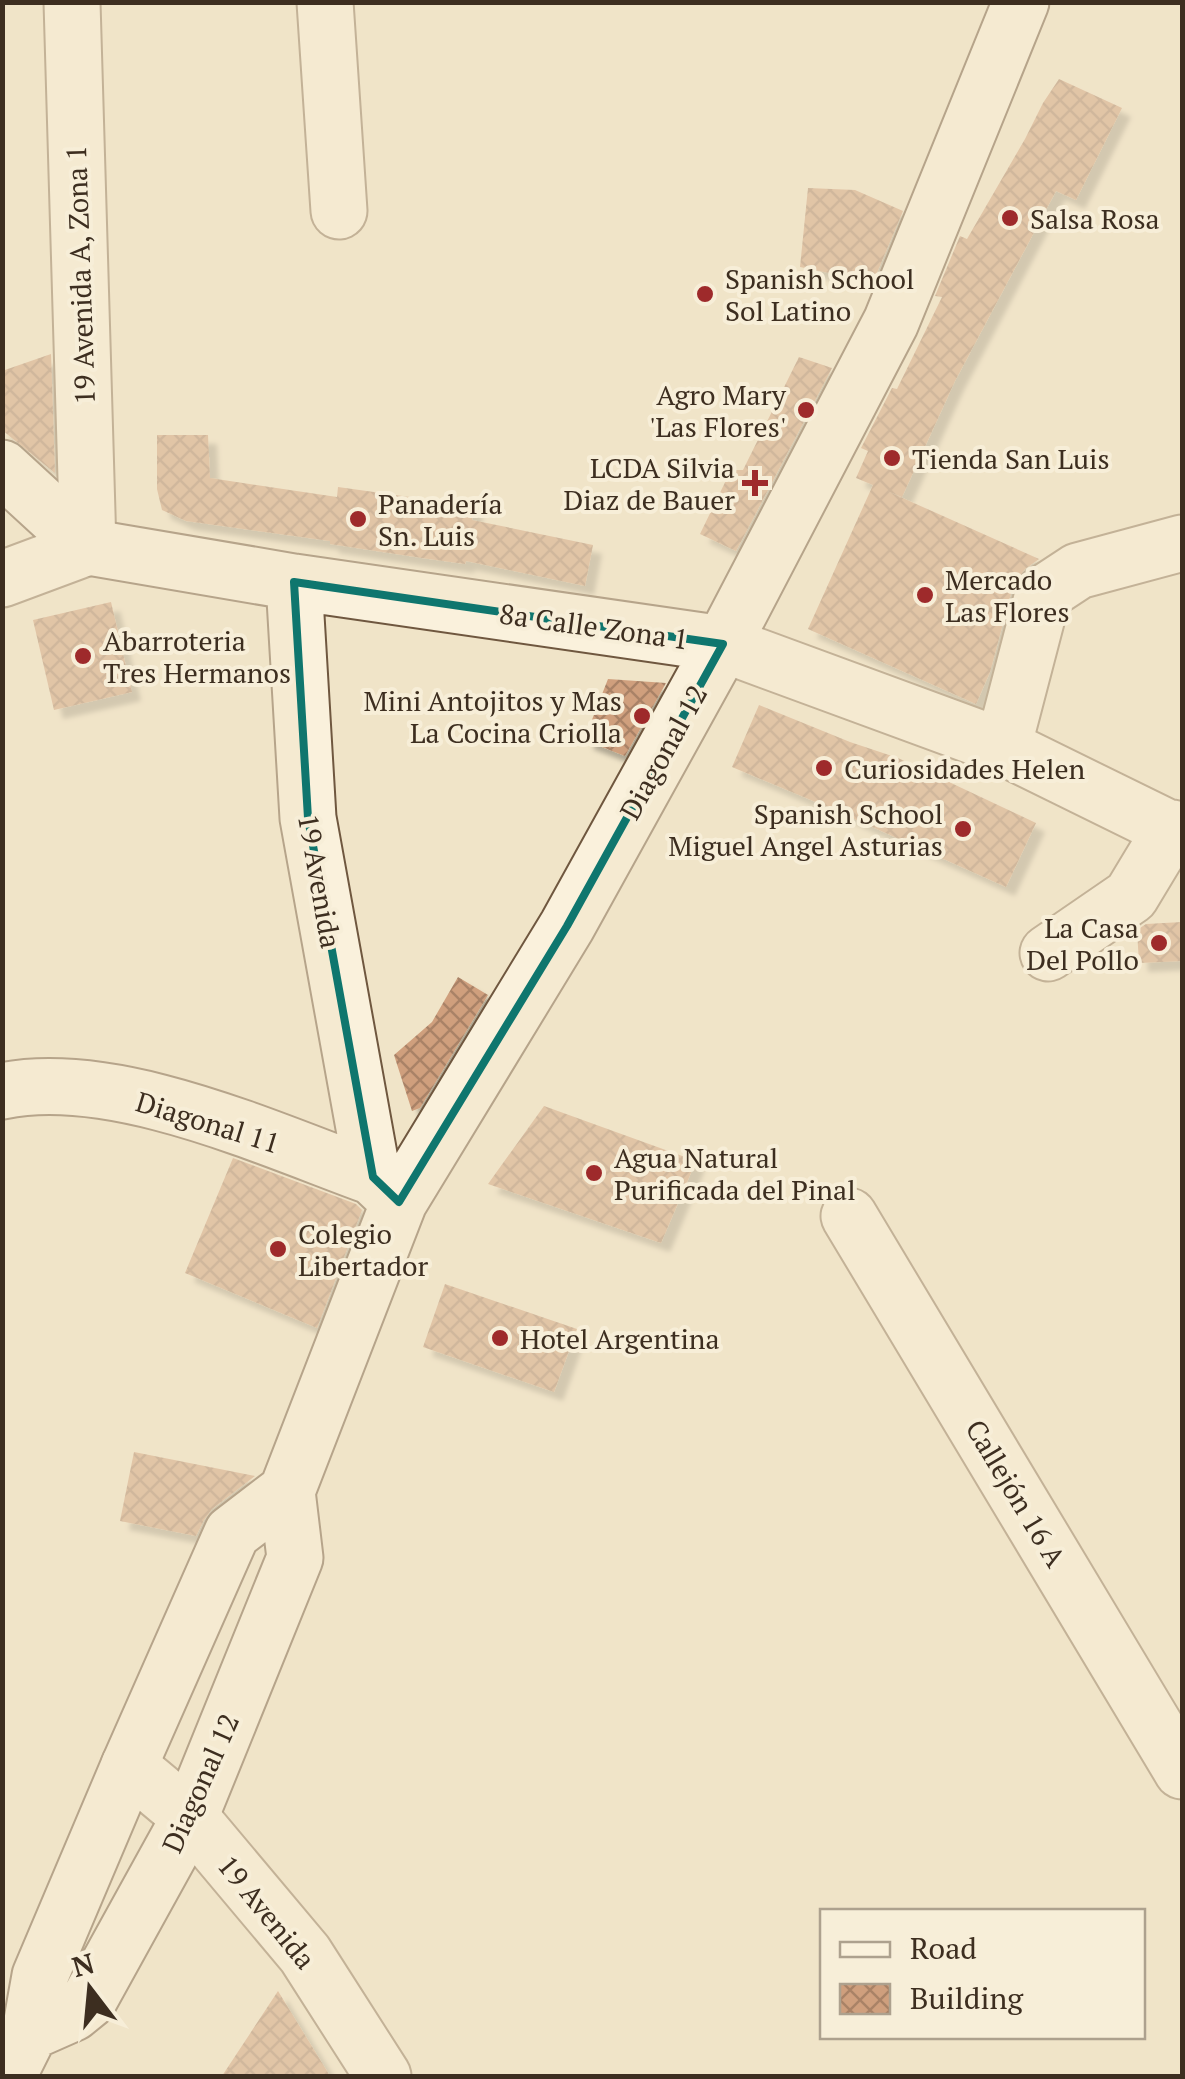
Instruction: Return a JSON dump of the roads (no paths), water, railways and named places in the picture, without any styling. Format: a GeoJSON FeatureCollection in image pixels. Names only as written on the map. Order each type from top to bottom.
{"type":"FeatureCollection","features":[{"type":"Feature","properties":{"kind":"street","name":"19 Avenida A, Zona 1"},"geometry":{"type":"LineString","coordinates":[[72,2],[88,548]]}},
{"type":"Feature","properties":{"kind":"street"},"geometry":{"type":"LineString","coordinates":[[326,2],[339,211]]}},
{"type":"Feature","properties":{"kind":"street","name":"Diagonal 12"},"geometry":{"type":"LineString","coordinates":[[19,2054],[89,2000],[190,1817],[295,1558],[287,1491],[386,1190],[567,926],[723,644],[890,322],[1012,3]]}},
{"type":"Feature","properties":{"kind":"street"},"geometry":{"type":"LineString","coordinates":[[2,468],[88,548],[2,579]]}},
{"type":"Feature","properties":{"kind":"street"},"geometry":{"type":"LineString","coordinates":[[1003,747],[1043,594],[1078,571],[1182,543]]}},
{"type":"Feature","properties":{"kind":"street","name":"8a Calle Zona 1"},"geometry":{"type":"LineString","coordinates":[[88,548],[723,644],[1003,747],[1177,832]]}},
{"type":"Feature","properties":{"kind":"street","name":"19 Avenida"},"geometry":{"type":"LineString","coordinates":[[294,582],[308,818],[386,1190]]}},
{"type":"Feature","properties":{"kind":"street"},"geometry":{"type":"LineString","coordinates":[[1048,953],[1131,896],[1177,832]]}},
{"type":"Feature","properties":{"kind":"street","name":"Diagonal 11"},"geometry":{"type":"LineString","coordinates":[[2,1091],[84,1089],[183,1109],[386,1190]]}},
{"type":"Feature","properties":{"kind":"street","name":"Callejón 16 A"},"geometry":{"type":"LineString","coordinates":[[849,1216],[1182,1771]]}},
{"type":"Feature","properties":{"kind":"street","name":"Diagonal 12"},"geometry":{"type":"LineString","coordinates":[[19,2054],[40,1976],[232,1533],[287,1491]]}},
{"type":"Feature","properties":{"kind":"street","name":"19 Avenida"},"geometry":{"type":"LineString","coordinates":[[128,1766],[190,1817],[305,1954],[383,2076]]}},
{"type":"Feature","properties":{"kind":"place","name":"Salsa Rosa"},"geometry":{"type":"Point","coordinates":[1010,218]}},
{"type":"Feature","properties":{"kind":"place","name":"Spanish School Sol Latino"},"geometry":{"type":"Point","coordinates":[705,294]}},
{"type":"Feature","properties":{"kind":"place","name":"Agro Mary 'Las Flores'"},"geometry":{"type":"Point","coordinates":[806,410]}},
{"type":"Feature","properties":{"kind":"place","name":"Tienda San Luis"},"geometry":{"type":"Point","coordinates":[892,458]}},
{"type":"Feature","properties":{"kind":"place","name":"LCDA Silvia Diaz de Bauer"},"geometry":{"type":"Point","coordinates":[755,483]}},
{"type":"Feature","properties":{"kind":"place","name":"Panadería Sn. Luis"},"geometry":{"type":"Point","coordinates":[358,519]}},
{"type":"Feature","properties":{"kind":"place","name":"Mercado Las Flores"},"geometry":{"type":"Point","coordinates":[925,595]}},
{"type":"Feature","properties":{"kind":"place","name":"Abarroteria Tres Hermanos"},"geometry":{"type":"Point","coordinates":[83,656]}},
{"type":"Feature","properties":{"kind":"place","name":"Mini Antojitos y Mas La Cocina Criolla"},"geometry":{"type":"Point","coordinates":[642,716]}},
{"type":"Feature","properties":{"kind":"place","name":"Curiosidades Helen"},"geometry":{"type":"Point","coordinates":[824,768]}},
{"type":"Feature","properties":{"kind":"place","name":"Spanish School Miguel Angel Asturias"},"geometry":{"type":"Point","coordinates":[963,829]}},
{"type":"Feature","properties":{"kind":"place","name":"La Casa Del Pollo"},"geometry":{"type":"Point","coordinates":[1159,943]}},
{"type":"Feature","properties":{"kind":"place","name":"Agua Natural Purificada del Pinal"},"geometry":{"type":"Point","coordinates":[594,1173]}},
{"type":"Feature","properties":{"kind":"place","name":"Colegio Libertador"},"geometry":{"type":"Point","coordinates":[278,1249]}},
{"type":"Feature","properties":{"kind":"place","name":"Hotel Argentina"},"geometry":{"type":"Point","coordinates":[500,1338]}}]}
